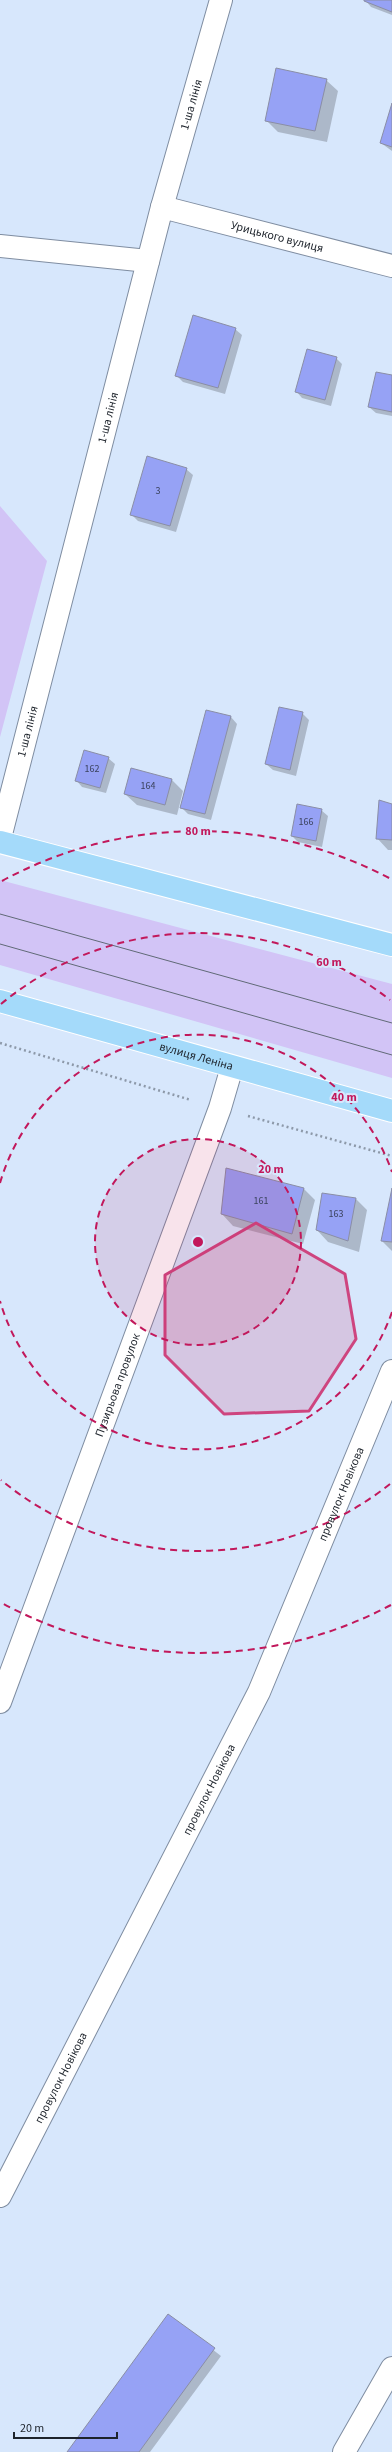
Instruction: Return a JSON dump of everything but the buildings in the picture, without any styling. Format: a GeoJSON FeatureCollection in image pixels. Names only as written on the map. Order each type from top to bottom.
{"type":"FeatureCollection","features":[{"type":"Feature","properties":{"kind":"main road"},"geometry":{"type":"LineString","coordinates":[[0,842],[392,945]]}},
{"type":"Feature","properties":{"kind":"main road","name":"вулиця Леніна"},"geometry":{"type":"LineString","coordinates":[[0,1001],[392,1111]]}},
{"type":"Feature","properties":{"kind":"street","name":"1-ша лінія"},"geometry":{"type":"LineString","coordinates":[[0,838],[148,261],[221,0]]}},
{"type":"Feature","properties":{"kind":"street","name":"Урицького вулиця"},"geometry":{"type":"LineString","coordinates":[[162,208],[392,266]]}},
{"type":"Feature","properties":{"kind":"street"},"geometry":{"type":"LineString","coordinates":[[0,246],[148,261]]}},
{"type":"Feature","properties":{"kind":"street","name":"Пузирьова провулок"},"geometry":{"type":"LineString","coordinates":[[0,1702],[217,1115],[232,1067]]}},
{"type":"Feature","properties":{"kind":"street","name":"провулок Новікова"},"geometry":{"type":"LineString","coordinates":[[0,2196],[259,1692],[392,1371]]}},
{"type":"Feature","properties":{"kind":"street"},"geometry":{"type":"LineString","coordinates":[[344,2452],[392,2368]]}},
{"type":"Feature","properties":{"kind":"highlighted area"},"geometry":{"type":"Polygon","coordinates":[[[256,1223],[345,1274],[356,1339],[309,1411],[224,1414],[165,1355],[165,1275],[256,1223]]]}},
{"type":"Feature","properties":{"kind":"shaded area"},"geometry":{"type":"Polygon","coordinates":[[[0,506],[47,561],[0,737],[0,506]]]}},
{"type":"Feature","properties":{"kind":"shaded area"},"geometry":{"type":"Polygon","coordinates":[[[0,880],[392,984],[392,1078],[0,965],[0,880]]]}},
{"type":"Feature","properties":{"kind":"tram line"},"geometry":{"type":"LineString","coordinates":[[0,914],[392,1023]]}},
{"type":"Feature","properties":{"kind":"tram line"},"geometry":{"type":"LineString","coordinates":[[0,944],[392,1055]]}}]}
